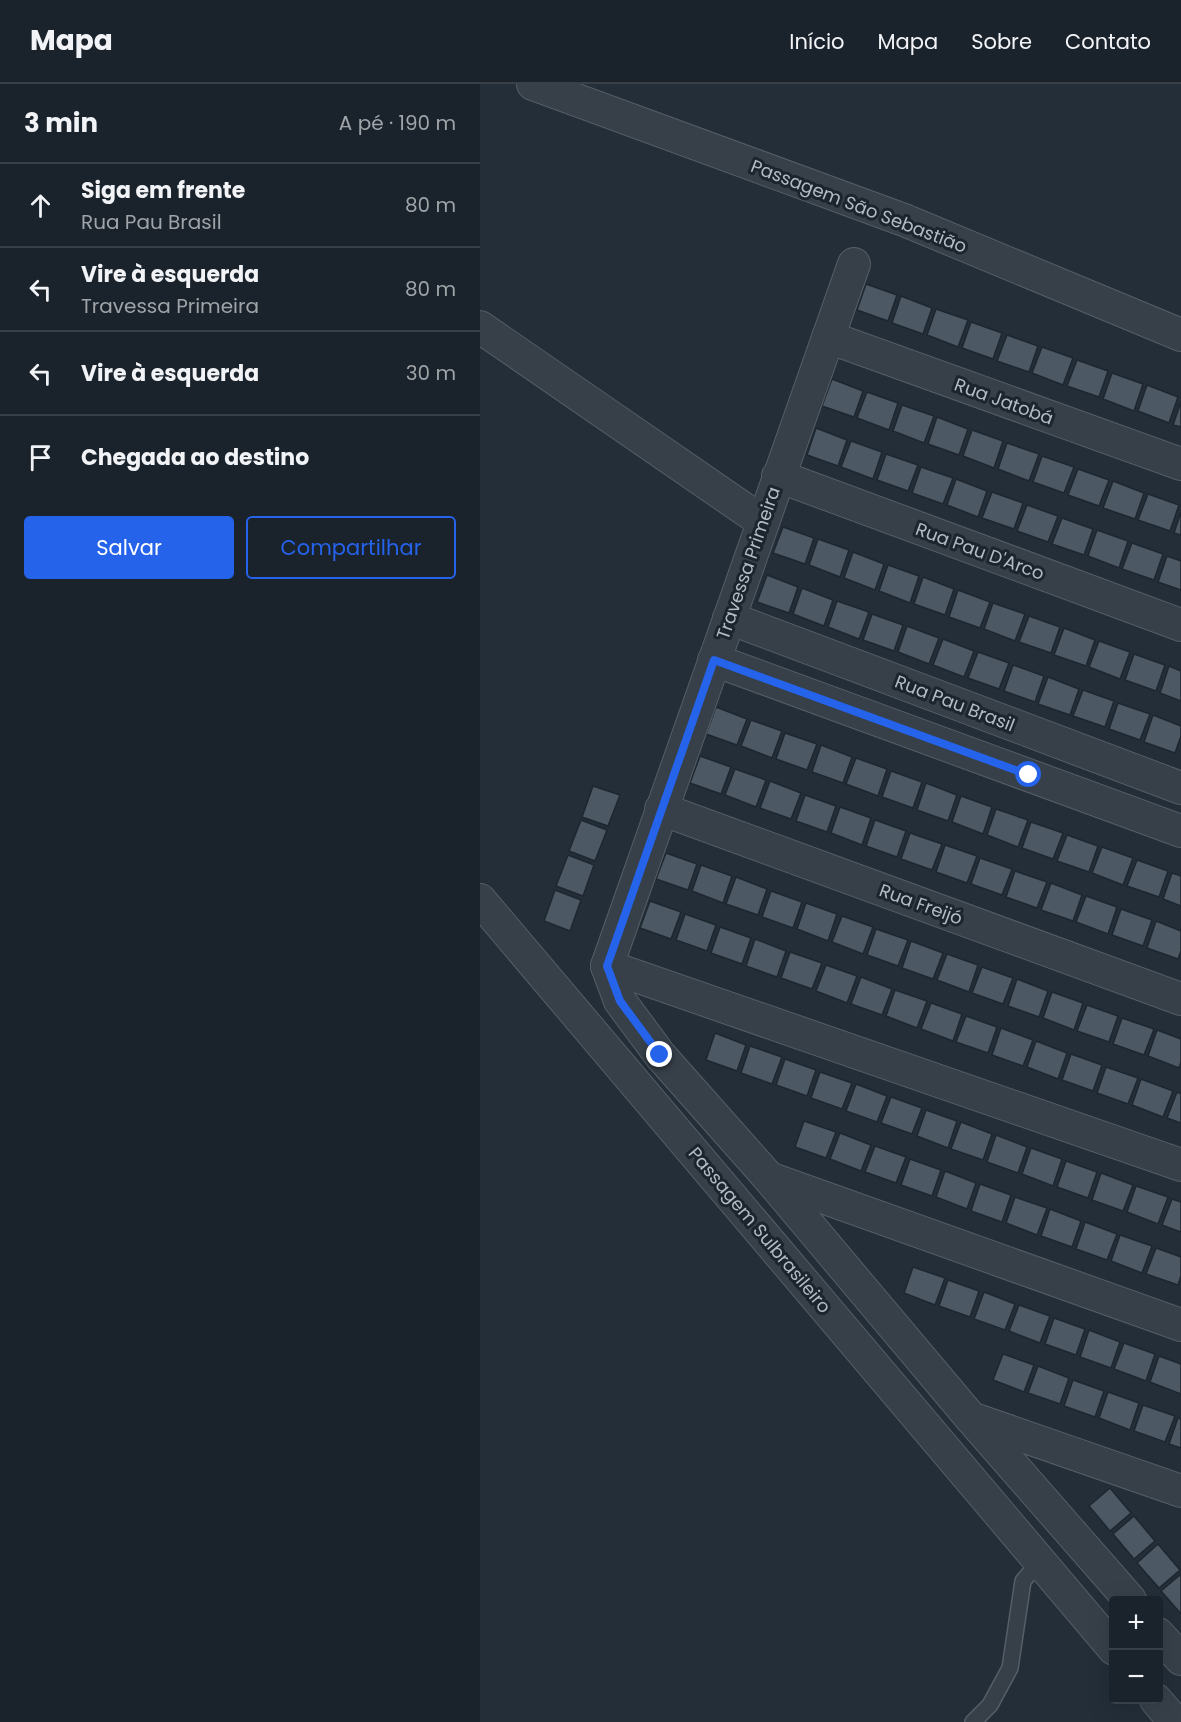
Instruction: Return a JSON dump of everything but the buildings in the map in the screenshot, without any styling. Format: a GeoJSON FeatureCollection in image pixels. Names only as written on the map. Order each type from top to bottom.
{"type":"FeatureCollection","features":[{"type":"Feature","properties":{"kind":"street","name":"Passagem São Sebastião"},"geometry":{"type":"LineString","coordinates":[[533,84],[904,220],[1181,335]]}},
{"type":"Feature","properties":{"kind":"street","name":"Travessa Primeira"},"geometry":{"type":"LineString","coordinates":[[607,966],[854,264]]}},
{"type":"Feature","properties":{"kind":"street"},"geometry":{"type":"LineString","coordinates":[[480,327],[763,522]]}},
{"type":"Feature","properties":{"kind":"street","name":"Rua Jatobá"},"geometry":{"type":"LineString","coordinates":[[828,337],[1181,464]]}},
{"type":"Feature","properties":{"kind":"street","name":"Rua Pau D'Arco"},"geometry":{"type":"LineString","coordinates":[[778,477],[1181,625]]}},
{"type":"Feature","properties":{"kind":"street","name":"Rua Pau Brasil"},"geometry":{"type":"LineString","coordinates":[[729,618],[1181,788]]}},
{"type":"Feature","properties":{"kind":"street"},"geometry":{"type":"LineString","coordinates":[[714,660],[1181,831]]}},
{"type":"Feature","properties":{"kind":"street","name":"Rua Freijó"},"geometry":{"type":"LineString","coordinates":[[661,809],[1181,999]]}},
{"type":"Feature","properties":{"kind":"street","name":"Passagem Sulbrasileiro"},"geometry":{"type":"LineString","coordinates":[[480,900],[1109,1644]]}},
{"type":"Feature","properties":{"kind":"street"},"geometry":{"type":"LineString","coordinates":[[607,966],[1181,1165]]}},
{"type":"Feature","properties":{"kind":"street"},"geometry":{"type":"LineString","coordinates":[[607,966],[620,1001],[660,1055],[769,1178],[970,1417],[1127,1596]]}},
{"type":"Feature","properties":{"kind":"street"},"geometry":{"type":"LineString","coordinates":[[769,1178],[1181,1325]]}},
{"type":"Feature","properties":{"kind":"street"},"geometry":{"type":"LineString","coordinates":[[970,1417],[1181,1491]]}},
{"type":"Feature","properties":{"kind":"street"},"geometry":{"type":"LineString","coordinates":[[1163,1639],[1181,1659]]}},
{"type":"Feature","properties":{"kind":"street"},"geometry":{"type":"LineString","coordinates":[[1159,1704],[1175,1722]]}},
{"type":"Feature","properties":{"kind":"lane"},"geometry":{"type":"LineString","coordinates":[[973,1722],[990,1705],[1010,1668],[1023,1581],[1040,1561]]}},
{"type":"Feature","properties":{"kind":"route"},"geometry":{"type":"LineString","coordinates":[[660,1055],[620,1001],[607,966],[714,660],[1029,775]]}}]}
